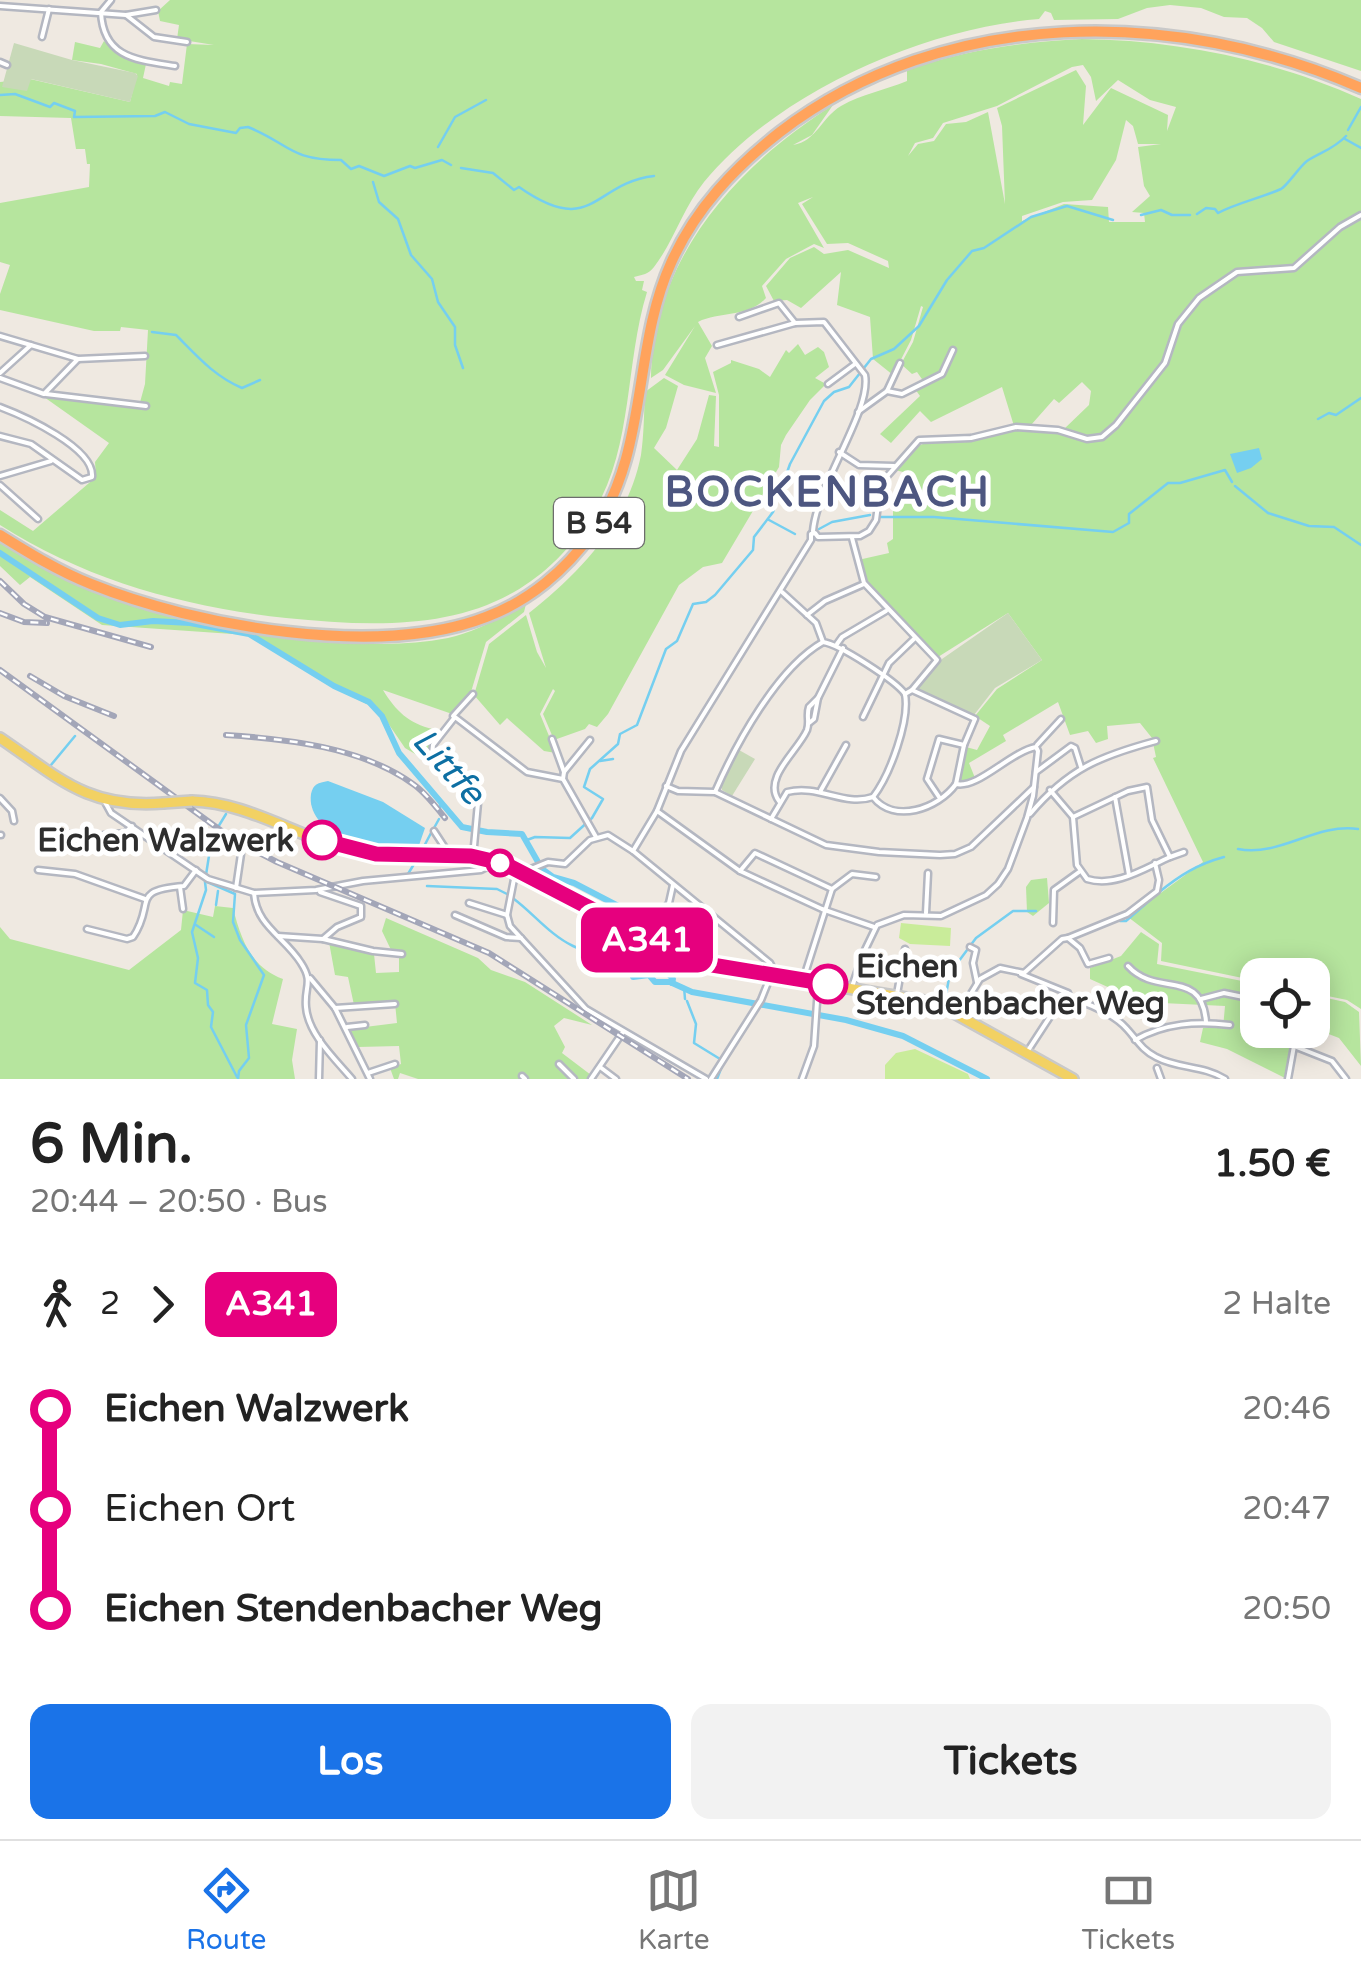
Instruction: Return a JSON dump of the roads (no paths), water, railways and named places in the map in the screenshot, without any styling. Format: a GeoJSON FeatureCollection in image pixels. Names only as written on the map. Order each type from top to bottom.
{"type":"FeatureCollection","features":[{"type":"Feature","properties":{"kind":"highway","name":"B 54"},"geometry":{"type":"LineString","coordinates":[[0,532],[67,574],[158,603],[284,627],[398,636],[434,632],[503,610],[541,586],[578,551],[618,487],[631,445],[645,353],[659,294],[693,222],[737,169],[818,106],[902,64],[958,47],[1069,28],[1119,30],[1202,42],[1320,69],[1361,85]]}},
{"type":"Feature","properties":{"kind":"main road"},"geometry":{"type":"LineString","coordinates":[[0,738],[59,778],[109,802],[219,804],[351,850],[418,857],[473,856],[492,861],[520,870],[634,934],[706,964],[936,1002],[1074,1079]]}},
{"type":"Feature","properties":{"kind":"street"},"geometry":{"type":"LineString","coordinates":[[111,0],[101,12],[103,36],[116,50],[146,62],[175,66]]}},
{"type":"Feature","properties":{"kind":"street"},"geometry":{"type":"LineString","coordinates":[[0,6],[126,14],[156,10]]}},
{"type":"Feature","properties":{"kind":"street"},"geometry":{"type":"LineString","coordinates":[[42,37],[49,9]]}},
{"type":"Feature","properties":{"kind":"street"},"geometry":{"type":"LineString","coordinates":[[126,14],[154,37],[187,42]]}},
{"type":"Feature","properties":{"kind":"street"},"geometry":{"type":"LineString","coordinates":[[0,62],[7,65]]}},
{"type":"Feature","properties":{"kind":"street"},"geometry":{"type":"LineString","coordinates":[[814,536],[851,537],[874,527],[878,490],[913,444],[934,437],[971,438],[1016,427],[1058,430],[1087,439],[1102,436],[1116,425],[1165,363],[1178,324],[1198,298],[1237,272],[1294,268],[1340,227],[1361,215]]}},
{"type":"Feature","properties":{"kind":"street"},"geometry":{"type":"LineString","coordinates":[[739,316],[780,303],[795,323]]}},
{"type":"Feature","properties":{"kind":"street"},"geometry":{"type":"LineString","coordinates":[[633,851],[701,716],[814,536],[813,525],[824,487],[858,412],[867,380],[827,324],[795,323],[718,344]]}},
{"type":"Feature","properties":{"kind":"street"},"geometry":{"type":"LineString","coordinates":[[0,336],[78,359],[145,356]]}},
{"type":"Feature","properties":{"kind":"street"},"geometry":{"type":"LineString","coordinates":[[31,345],[0,375],[44,394],[146,406]]}},
{"type":"Feature","properties":{"kind":"street"},"geometry":{"type":"LineString","coordinates":[[887,391],[902,394],[942,374],[953,350]]}},
{"type":"Feature","properties":{"kind":"street"},"geometry":{"type":"LineString","coordinates":[[44,394],[78,359]]}},
{"type":"Feature","properties":{"kind":"street"},"geometry":{"type":"LineString","coordinates":[[858,412],[887,391],[900,363]]}},
{"type":"Feature","properties":{"kind":"street"},"geometry":{"type":"LineString","coordinates":[[828,384],[855,364]]}},
{"type":"Feature","properties":{"kind":"street"},"geometry":{"type":"LineString","coordinates":[[0,406],[26,416],[82,454],[93,470],[89,480],[51,462],[32,444],[0,436]]}},
{"type":"Feature","properties":{"kind":"street"},"geometry":{"type":"LineString","coordinates":[[839,452],[859,464],[894,466]]}},
{"type":"Feature","properties":{"kind":"street"},"geometry":{"type":"LineString","coordinates":[[0,476],[51,462]]}},
{"type":"Feature","properties":{"kind":"street"},"geometry":{"type":"LineString","coordinates":[[0,484],[38,518]]}},
{"type":"Feature","properties":{"kind":"street"},"geometry":{"type":"LineString","coordinates":[[851,537],[864,583],[937,660],[905,694]]}},
{"type":"Feature","properties":{"kind":"street"},"geometry":{"type":"LineString","coordinates":[[807,615],[825,600],[864,583]]}},
{"type":"Feature","properties":{"kind":"street"},"geometry":{"type":"LineString","coordinates":[[781,591],[818,626],[823,642]]}},
{"type":"Feature","properties":{"kind":"street"},"geometry":{"type":"LineString","coordinates":[[837,644],[842,636],[888,610]]}},
{"type":"Feature","properties":{"kind":"street"},"geometry":{"type":"LineString","coordinates":[[863,717],[889,662],[916,638]]}},
{"type":"Feature","properties":{"kind":"street"},"geometry":{"type":"LineString","coordinates":[[715,792],[724,769],[780,679],[798,658],[823,642],[837,644],[896,683],[905,694],[906,709],[883,782],[873,797],[856,801],[821,790],[802,788],[786,792],[770,819]]}},
{"type":"Feature","properties":{"kind":"street"},"geometry":{"type":"LineString","coordinates":[[779,802],[774,782],[809,723],[809,706],[818,698],[843,648]]}},
{"type":"Feature","properties":{"kind":"street"},"geometry":{"type":"LineString","coordinates":[[873,797],[885,809],[900,812],[928,806],[956,784],[964,744],[976,719],[912,690]]}},
{"type":"Feature","properties":{"kind":"street"},"geometry":{"type":"LineString","coordinates":[[473,694],[454,716],[432,754],[455,767],[479,792],[473,856]]}},
{"type":"Feature","properties":{"kind":"street"},"geometry":{"type":"LineString","coordinates":[[454,716],[528,772],[562,779]]}},
{"type":"Feature","properties":{"kind":"street"},"geometry":{"type":"LineString","coordinates":[[956,784],[970,785],[1004,760],[1036,746],[1062,719]]}},
{"type":"Feature","properties":{"kind":"street"},"geometry":{"type":"LineString","coordinates":[[940,799],[927,778],[938,739],[964,744]]}},
{"type":"Feature","properties":{"kind":"street"},"geometry":{"type":"LineString","coordinates":[[552,740],[564,772]]}},
{"type":"Feature","properties":{"kind":"street"},"geometry":{"type":"LineString","coordinates":[[590,740],[562,779],[596,836]]}},
{"type":"Feature","properties":{"kind":"street"},"geometry":{"type":"LineString","coordinates":[[1027,818],[1050,790],[1080,767],[1113,752],[1156,741]]}},
{"type":"Feature","properties":{"kind":"street"},"geometry":{"type":"LineString","coordinates":[[821,790],[846,745]]}},
{"type":"Feature","properties":{"kind":"street"},"geometry":{"type":"LineString","coordinates":[[852,987],[874,927],[892,917],[941,916],[986,895],[1005,876],[1027,818],[1036,772],[1036,746]]}},
{"type":"Feature","properties":{"kind":"street"},"geometry":{"type":"LineString","coordinates":[[1036,772],[1071,746],[1080,767]]}},
{"type":"Feature","properties":{"kind":"street"},"geometry":{"type":"LineString","coordinates":[[666,786],[715,792],[826,845],[910,855],[954,854],[971,847],[1034,787]]}},
{"type":"Feature","properties":{"kind":"street"},"geometry":{"type":"LineString","coordinates":[[1073,818],[1115,797],[1147,787],[1152,820],[1170,857]]}},
{"type":"Feature","properties":{"kind":"street"},"geometry":{"type":"LineString","coordinates":[[1050,790],[1073,818],[1079,872],[1094,882],[1129,875],[1184,852]]}},
{"type":"Feature","properties":{"kind":"street"},"geometry":{"type":"LineString","coordinates":[[1115,797],[1129,875]]}},
{"type":"Feature","properties":{"kind":"street"},"geometry":{"type":"LineString","coordinates":[[0,798],[14,820]]}},
{"type":"Feature","properties":{"kind":"street"},"geometry":{"type":"LineString","coordinates":[[109,802],[114,815],[208,879],[254,894],[486,870],[492,861]]}},
{"type":"Feature","properties":{"kind":"street"},"geometry":{"type":"LineString","coordinates":[[656,811],[740,871],[874,927]]}},
{"type":"Feature","properties":{"kind":"street"},"geometry":{"type":"LineString","coordinates":[[52,832],[90,841],[104,834],[125,834],[132,826]]}},
{"type":"Feature","properties":{"kind":"street"},"geometry":{"type":"LineString","coordinates":[[434,832],[450,856]]}},
{"type":"Feature","properties":{"kind":"street"},"geometry":{"type":"LineString","coordinates":[[608,835],[633,851],[770,963],[774,974],[709,1079],[576,1001],[510,926],[507,915],[520,870],[544,863],[565,864],[596,836],[608,835]]}},
{"type":"Feature","properties":{"kind":"street"},"geometry":{"type":"LineString","coordinates":[[740,871],[754,853],[832,889]]}},
{"type":"Feature","properties":{"kind":"street"},"geometry":{"type":"LineString","coordinates":[[235,890],[241,854]]}},
{"type":"Feature","properties":{"kind":"street"},"geometry":{"type":"LineString","coordinates":[[1021,974],[1058,940],[1128,914],[1157,891],[1155,864]]}},
{"type":"Feature","properties":{"kind":"street"},"geometry":{"type":"LineString","coordinates":[[38,870],[75,874],[145,899]]}},
{"type":"Feature","properties":{"kind":"street"},"geometry":{"type":"LineString","coordinates":[[87,928],[133,937],[145,899],[160,888],[180,888],[196,870]]}},
{"type":"Feature","properties":{"kind":"street"},"geometry":{"type":"LineString","coordinates":[[1052,922],[1054,890],[1079,872]]}},
{"type":"Feature","properties":{"kind":"street"},"geometry":{"type":"LineString","coordinates":[[926,915],[928,873]]}},
{"type":"Feature","properties":{"kind":"street"},"geometry":{"type":"LineString","coordinates":[[802,980],[832,889],[852,874],[876,878]]}},
{"type":"Feature","properties":{"kind":"street"},"geometry":{"type":"LineString","coordinates":[[647,911],[658,918],[669,904],[674,885]]}},
{"type":"Feature","properties":{"kind":"street"},"geometry":{"type":"LineString","coordinates":[[180,888],[183,909]]}},
{"type":"Feature","properties":{"kind":"street"},"geometry":{"type":"LineString","coordinates":[[316,890],[341,896],[361,906],[363,912],[354,922],[339,926],[323,939]]}},
{"type":"Feature","properties":{"kind":"street"},"geometry":{"type":"LineString","coordinates":[[254,894],[257,914],[294,952],[335,1008],[369,1076],[395,1064]]}},
{"type":"Feature","properties":{"kind":"street"},"geometry":{"type":"LineString","coordinates":[[470,903],[507,915]]}},
{"type":"Feature","properties":{"kind":"street"},"geometry":{"type":"LineString","coordinates":[[455,916],[512,939],[521,938]]}},
{"type":"Feature","properties":{"kind":"street"},"geometry":{"type":"LineString","coordinates":[[699,955],[698,948],[717,920]]}},
{"type":"Feature","properties":{"kind":"street"},"geometry":{"type":"LineString","coordinates":[[278,936],[323,939],[402,954]]}},
{"type":"Feature","properties":{"kind":"street"},"geometry":{"type":"LineString","coordinates":[[1068,938],[1080,948],[1088,964],[1109,958]]}},
{"type":"Feature","properties":{"kind":"street"},"geometry":{"type":"LineString","coordinates":[[970,947],[976,950],[973,964],[977,982]]}},
{"type":"Feature","properties":{"kind":"street"},"geometry":{"type":"LineString","coordinates":[[897,995],[905,950]]}},
{"type":"Feature","properties":{"kind":"street"},"geometry":{"type":"LineString","coordinates":[[1128,966],[1141,980],[1191,988],[1202,999],[1206,1022]]}},
{"type":"Feature","properties":{"kind":"street"},"geometry":{"type":"LineString","coordinates":[[958,1013],[977,982],[1000,968],[1068,994],[1070,999]]}},
{"type":"Feature","properties":{"kind":"street"},"geometry":{"type":"LineString","coordinates":[[732,972],[764,978],[774,974]]}},
{"type":"Feature","properties":{"kind":"street"},"geometry":{"type":"LineString","coordinates":[[310,978],[306,1008],[320,1040],[352,1079]]}},
{"type":"Feature","properties":{"kind":"street"},"geometry":{"type":"LineString","coordinates":[[810,1079],[803,1078],[814,1046],[818,982]]}},
{"type":"Feature","properties":{"kind":"street"},"geometry":{"type":"LineString","coordinates":[[1202,999],[1224,994],[1240,997]]}},
{"type":"Feature","properties":{"kind":"street"},"geometry":{"type":"LineString","coordinates":[[1028,1052],[1054,1009],[1070,999],[1120,1022],[1155,1057],[1206,1069],[1225,1079]]}},
{"type":"Feature","properties":{"kind":"street"},"geometry":{"type":"LineString","coordinates":[[335,1008],[395,1004]]}},
{"type":"Feature","properties":{"kind":"street"},"geometry":{"type":"LineString","coordinates":[[1135,1040],[1162,1028],[1206,1022],[1230,1025]]}},
{"type":"Feature","properties":{"kind":"street"},"geometry":{"type":"LineString","coordinates":[[347,1027],[365,1026]]}},
{"type":"Feature","properties":{"kind":"street"},"geometry":{"type":"LineString","coordinates":[[591,1079],[623,1032]]}},
{"type":"Feature","properties":{"kind":"street"},"geometry":{"type":"LineString","coordinates":[[319,1079],[320,1040]]}},
{"type":"Feature","properties":{"kind":"street"},"geometry":{"type":"LineString","coordinates":[[1288,1079],[1294,1046],[1332,1061],[1346,1079]]}},
{"type":"Feature","properties":{"kind":"street"},"geometry":{"type":"LineString","coordinates":[[559,1064],[574,1079]]}},
{"type":"Feature","properties":{"kind":"street"},"geometry":{"type":"LineString","coordinates":[[600,1067],[616,1079]]}},
{"type":"Feature","properties":{"kind":"street"},"geometry":{"type":"LineString","coordinates":[[1156,1068],[1161,1079]]}},
{"type":"Feature","properties":{"kind":"water"},"geometry":{"type":"Polygon","coordinates":[[[1259,448],[1262,459],[1237,473],[1230,454],[1259,448]]]}},
{"type":"Feature","properties":{"kind":"water"},"geometry":{"type":"Polygon","coordinates":[[[328,781],[383,802],[425,828],[417,851],[368,847],[334,833],[313,809],[311,794],[319,783],[328,781]]]}},
{"type":"Feature","properties":{"kind":"waterway"},"geometry":{"type":"LineString","coordinates":[[0,95],[15,94],[50,107],[54,103],[75,111],[74,117],[155,116],[165,112],[189,124],[236,133],[248,127],[300,154],[341,160],[351,169],[359,166],[384,176],[442,160],[451,165]]}},
{"type":"Feature","properties":{"kind":"waterway"},"geometry":{"type":"LineString","coordinates":[[438,147],[455,117],[486,100]]}},
{"type":"Feature","properties":{"kind":"waterway"},"geometry":{"type":"LineString","coordinates":[[1348,130],[1361,107]]}},
{"type":"Feature","properties":{"kind":"waterway"},"geometry":{"type":"LineString","coordinates":[[1197,214],[1206,208],[1218,213],[1281,189],[1307,161],[1346,136]]}},
{"type":"Feature","properties":{"kind":"waterway"},"geometry":{"type":"LineString","coordinates":[[1345,139],[1361,148]]}},
{"type":"Feature","properties":{"kind":"waterway"},"geometry":{"type":"LineString","coordinates":[[461,168],[493,173],[514,190],[519,187],[563,208],[591,204],[618,188],[654,176]]}},
{"type":"Feature","properties":{"kind":"waterway"},"geometry":{"type":"LineString","coordinates":[[373,182],[379,202],[398,219],[411,255],[432,279],[438,302],[455,327],[455,345],[463,368]]}},
{"type":"Feature","properties":{"kind":"waterway"},"geometry":{"type":"LineString","coordinates":[[527,840],[570,838],[592,818],[603,799],[584,787],[590,769],[618,744],[620,734],[637,725],[666,649],[677,641],[693,604],[706,602],[715,595],[753,550],[754,537],[773,512],[790,464],[824,401],[849,387],[871,359],[894,349],[919,326],[947,280],[972,251],[984,248],[1031,217],[1067,206],[1113,220]]}},
{"type":"Feature","properties":{"kind":"waterway"},"geometry":{"type":"LineString","coordinates":[[1141,215],[1161,210],[1172,215],[1190,215]]}},
{"type":"Feature","properties":{"kind":"waterway"},"geometry":{"type":"LineString","coordinates":[[152,332],[176,335],[214,371],[242,388],[260,380]]}},
{"type":"Feature","properties":{"kind":"waterway"},"geometry":{"type":"LineString","coordinates":[[1318,419],[1329,413],[1336,415],[1361,398]]}},
{"type":"Feature","properties":{"kind":"waterway"},"geometry":{"type":"LineString","coordinates":[[880,517],[934,517],[1113,532],[1129,523],[1129,514],[1168,483],[1225,470],[1232,482]]}},
{"type":"Feature","properties":{"kind":"waterway"},"geometry":{"type":"LineString","coordinates":[[1235,486],[1268,513],[1309,526],[1334,527],[1361,545]]}},
{"type":"Feature","properties":{"kind":"waterway"},"geometry":{"type":"LineString","coordinates":[[819,529],[832,522],[870,515]]}},
{"type":"Feature","properties":{"kind":"waterway"},"geometry":{"type":"LineString","coordinates":[[769,520],[795,534]]}},
{"type":"Feature","properties":{"kind":"waterway","name":"Littfe"},"geometry":{"type":"LineString","coordinates":[[0,553],[98,618],[120,625],[153,621],[190,623],[249,634],[334,686],[369,702],[382,716],[399,753],[462,827],[522,834],[542,869],[626,910],[639,931],[628,964],[633,977],[649,975],[655,982],[670,982],[692,992],[846,1020],[903,1036],[987,1079]]}},
{"type":"Feature","properties":{"kind":"waterway"},"geometry":{"type":"LineString","coordinates":[[51,765],[75,736]]}},
{"type":"Feature","properties":{"kind":"waterway"},"geometry":{"type":"LineString","coordinates":[[600,761],[613,759]]}},
{"type":"Feature","properties":{"kind":"waterway","name":"Littfe"},"geometry":{"type":"LineString","coordinates":[[440,804],[440,809]]}},
{"type":"Feature","properties":{"kind":"waterway"},"geometry":{"type":"LineString","coordinates":[[226,814],[212,837],[205,881],[235,894],[233,922],[240,940],[264,975],[246,1025],[249,1058],[238,1079]]}},
{"type":"Feature","properties":{"kind":"waterway"},"geometry":{"type":"LineString","coordinates":[[434,828],[439,819]]}},
{"type":"Feature","properties":{"kind":"waterway"},"geometry":{"type":"LineString","coordinates":[[1238,849],[1269,848],[1327,831],[1358,829]]}},
{"type":"Feature","properties":{"kind":"waterway"},"geometry":{"type":"LineString","coordinates":[[421,852],[431,833]]}},
{"type":"Feature","properties":{"kind":"waterway"},"geometry":{"type":"LineString","coordinates":[[1158,893],[1190,871],[1224,857]]}},
{"type":"Feature","properties":{"kind":"waterway"},"geometry":{"type":"LineString","coordinates":[[408,874],[417,859]]}},
{"type":"Feature","properties":{"kind":"waterway"},"geometry":{"type":"LineString","coordinates":[[205,882],[192,932],[198,958],[195,983],[207,990],[213,1012],[211,1027],[237,1077]]}},
{"type":"Feature","properties":{"kind":"waterway"},"geometry":{"type":"LineString","coordinates":[[427,886],[497,889],[507,894]]}},
{"type":"Feature","properties":{"kind":"waterway"},"geometry":{"type":"LineString","coordinates":[[216,905],[218,891]]}},
{"type":"Feature","properties":{"kind":"waterway"},"geometry":{"type":"LineString","coordinates":[[1120,921],[1126,921],[1157,894]]}},
{"type":"Feature","properties":{"kind":"waterway"},"geometry":{"type":"LineString","coordinates":[[514,899],[565,941],[628,964]]}},
{"type":"Feature","properties":{"kind":"waterway"},"geometry":{"type":"LineString","coordinates":[[945,1000],[950,973],[976,938],[1013,911],[1036,911]]}},
{"type":"Feature","properties":{"kind":"waterway"},"geometry":{"type":"LineString","coordinates":[[196,925],[214,937]]}},
{"type":"Feature","properties":{"kind":"waterway"},"geometry":{"type":"LineString","coordinates":[[634,951],[641,958],[643,975]]}},
{"type":"Feature","properties":{"kind":"waterway"},"geometry":{"type":"LineString","coordinates":[[649,975],[655,968],[665,970],[672,983]]}},
{"type":"Feature","properties":{"kind":"waterway"},"geometry":{"type":"LineString","coordinates":[[684,987],[685,999]]}},
{"type":"Feature","properties":{"kind":"waterway"},"geometry":{"type":"LineString","coordinates":[[687,1001],[696,1024],[694,1043],[720,1059]]}},
{"type":"Feature","properties":{"kind":"waterway"},"geometry":{"type":"LineString","coordinates":[[717,1079],[722,1066]]}},
{"type":"Feature","properties":{"kind":"railway"},"geometry":{"type":"LineString","coordinates":[[0,581],[45,617],[151,647]]}},
{"type":"Feature","properties":{"kind":"railway"},"geometry":{"type":"LineString","coordinates":[[0,613],[24,622],[47,623]]}},
{"type":"Feature","properties":{"kind":"railway"},"geometry":{"type":"LineString","coordinates":[[0,670],[234,840],[489,953],[688,1079]]}},
{"type":"Feature","properties":{"kind":"railway"},"geometry":{"type":"LineString","coordinates":[[30,676],[64,696],[114,716]]}},
{"type":"Feature","properties":{"kind":"railway"},"geometry":{"type":"LineString","coordinates":[[226,735],[323,747],[371,761],[417,787],[445,818]]}},
{"type":"Feature","properties":{"kind":"place","name":"Eichen Walzwerk"},"geometry":{"type":"Point","coordinates":[322,840]}},
{"type":"Feature","properties":{"kind":"place","name":"Eichen Stendenbacher Weg"},"geometry":{"type":"Point","coordinates":[828,984]}},
{"type":"Feature","properties":{"kind":"district","name":"BOCKENBACH"},"geometry":{"type":"Point","coordinates":[828,491]}}]}
